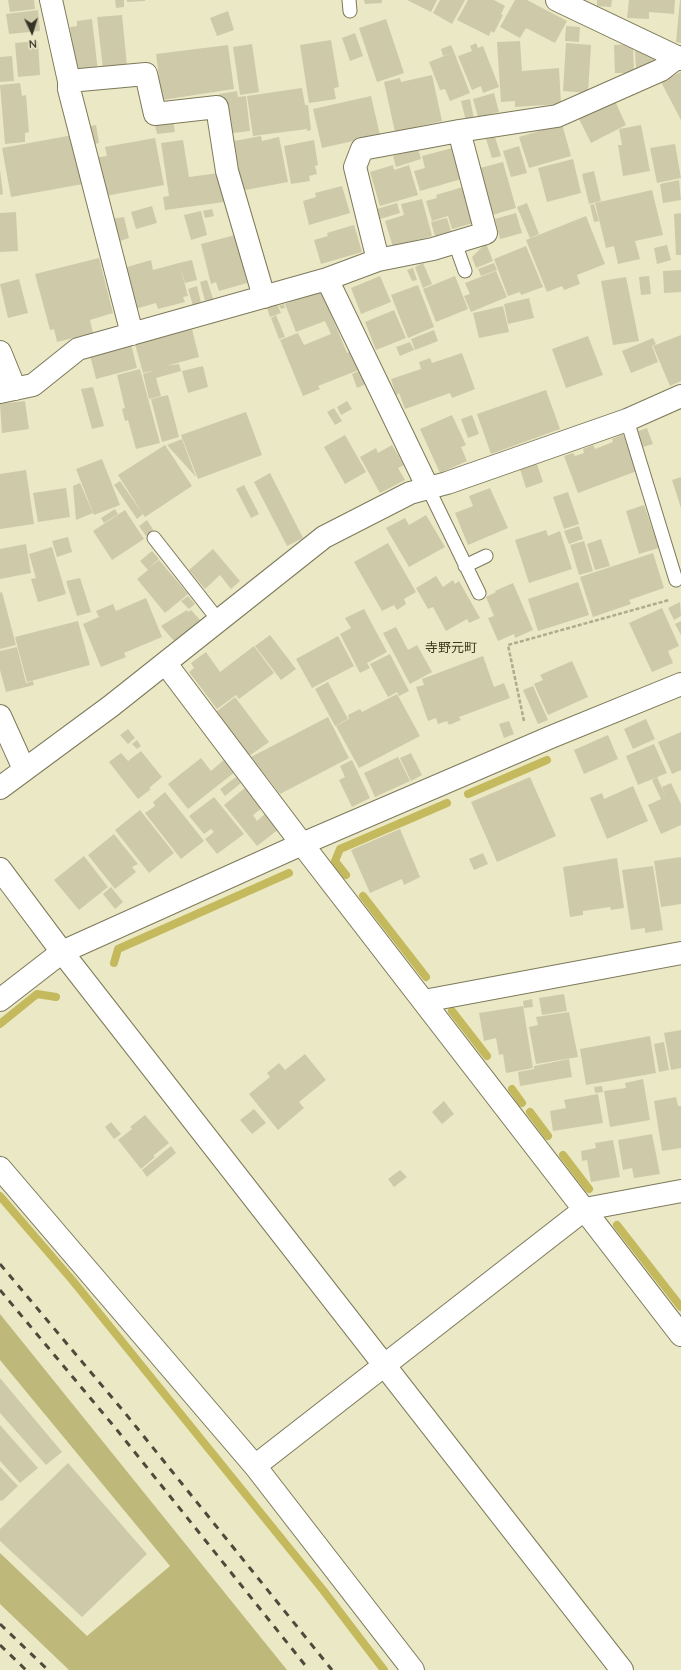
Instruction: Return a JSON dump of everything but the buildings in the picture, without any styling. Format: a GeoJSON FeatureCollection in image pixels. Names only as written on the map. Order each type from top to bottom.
{"type":"FeatureCollection","features":[{"type":"Feature","properties":{"kind":"street"},"geometry":{"type":"LineString","coordinates":[[51,0],[71,96],[132,334]]}},
{"type":"Feature","properties":{"kind":"street"},"geometry":{"type":"LineString","coordinates":[[557,0],[679,58]]}},
{"type":"Feature","properties":{"kind":"street"},"geometry":{"type":"LineString","coordinates":[[378,260],[355,167],[362,149],[459,131],[557,116],[661,70],[679,58]]}},
{"type":"Feature","properties":{"kind":"street"},"geometry":{"type":"LineString","coordinates":[[69,81],[146,74],[155,114],[217,106],[227,171],[264,297]]}},
{"type":"Feature","properties":{"kind":"street"},"geometry":{"type":"LineString","coordinates":[[0,352],[8,391],[33,385],[78,349],[327,279],[378,260],[432,249],[486,233],[459,131]]}},
{"type":"Feature","properties":{"kind":"street"},"geometry":{"type":"LineString","coordinates":[[327,279],[428,488]]}},
{"type":"Feature","properties":{"kind":"street"},"geometry":{"type":"LineString","coordinates":[[0,788],[166,664],[324,537],[410,493],[447,483],[627,420],[681,396]]}},
{"type":"Feature","properties":{"kind":"street"},"geometry":{"type":"LineString","coordinates":[[166,664],[302,844],[681,1335]]}},
{"type":"Feature","properties":{"kind":"street"},"geometry":{"type":"LineString","coordinates":[[0,1000],[62,952],[302,844],[538,743],[681,684]]}},
{"type":"Feature","properties":{"kind":"street"},"geometry":{"type":"LineString","coordinates":[[0,716],[24,769]]}},
{"type":"Feature","properties":{"kind":"street"},"geometry":{"type":"LineString","coordinates":[[0,869],[62,952],[622,1670]]}},
{"type":"Feature","properties":{"kind":"street"},"geometry":{"type":"LineString","coordinates":[[424,1001],[681,953]]}},
{"type":"Feature","properties":{"kind":"street"},"geometry":{"type":"LineString","coordinates":[[0,1168],[256,1466],[413,1670]]}},
{"type":"Feature","properties":{"kind":"street"},"geometry":{"type":"LineString","coordinates":[[256,1466],[585,1209],[681,1191]]}},
{"type":"Feature","properties":{"kind":"lane"},"geometry":{"type":"LineString","coordinates":[[455,242],[465,271]]}},
{"type":"Feature","properties":{"kind":"lane"},"geometry":{"type":"LineString","coordinates":[[627,420],[676,580]]}},
{"type":"Feature","properties":{"kind":"lane"},"geometry":{"type":"LineString","coordinates":[[428,488],[479,593]]}},
{"type":"Feature","properties":{"kind":"lane"},"geometry":{"type":"LineString","coordinates":[[154,538],[219,621]]}},
{"type":"Feature","properties":{"kind":"lane"},"geometry":{"type":"LineString","coordinates":[[466,566],[486,556]]}},
{"type":"Feature","properties":{"kind":"path"},"geometry":{"type":"LineString","coordinates":[[538,743],[526,729],[508,645],[671,600]]}},
{"type":"Feature","properties":{"kind":"shaded area"},"geometry":{"type":"Polygon","coordinates":[[[0,1314],[287,1670],[69,1670],[0,1604],[0,1553],[87,1636],[170,1566],[0,1360],[0,1314]]]}},
{"type":"Feature","properties":{"kind":"waterway"},"geometry":{"type":"LineString","coordinates":[[468,794],[547,760]]}},
{"type":"Feature","properties":{"kind":"waterway"},"geometry":{"type":"LineString","coordinates":[[346,875],[335,861],[340,849],[447,803]]}},
{"type":"Feature","properties":{"kind":"waterway"},"geometry":{"type":"LineString","coordinates":[[114,963],[118,949],[289,873]]}},
{"type":"Feature","properties":{"kind":"waterway"},"geometry":{"type":"LineString","coordinates":[[363,896],[426,977]]}},
{"type":"Feature","properties":{"kind":"waterway"},"geometry":{"type":"LineString","coordinates":[[0,1024],[37,994],[56,997]]}},
{"type":"Feature","properties":{"kind":"waterway"},"geometry":{"type":"LineString","coordinates":[[452,1011],[487,1056]]}},
{"type":"Feature","properties":{"kind":"waterway"},"geometry":{"type":"LineString","coordinates":[[512,1089],[522,1103]]}},
{"type":"Feature","properties":{"kind":"waterway"},"geometry":{"type":"LineString","coordinates":[[530,1112],[548,1136]]}},
{"type":"Feature","properties":{"kind":"waterway"},"geometry":{"type":"LineString","coordinates":[[563,1155],[589,1189]]}},
{"type":"Feature","properties":{"kind":"waterway"},"geometry":{"type":"LineString","coordinates":[[0,1196],[73,1281],[323,1590],[384,1670]]}},
{"type":"Feature","properties":{"kind":"waterway"},"geometry":{"type":"LineString","coordinates":[[617,1225],[681,1307]]}},
{"type":"Feature","properties":{"kind":"railway"},"geometry":{"type":"LineString","coordinates":[[0,1264],[125,1413],[332,1670]]}},
{"type":"Feature","properties":{"kind":"railway"},"geometry":{"type":"LineString","coordinates":[[0,1290],[117,1430],[309,1670]]}},
{"type":"Feature","properties":{"kind":"railway"},"geometry":{"type":"LineString","coordinates":[[0,1624],[48,1670]]}},
{"type":"Feature","properties":{"kind":"railway"},"geometry":{"type":"LineString","coordinates":[[0,1645],[26,1670]]}},
{"type":"Feature","properties":{"kind":"district","name":"寺野元町"},"geometry":{"type":"Point","coordinates":[451,648]}}]}
